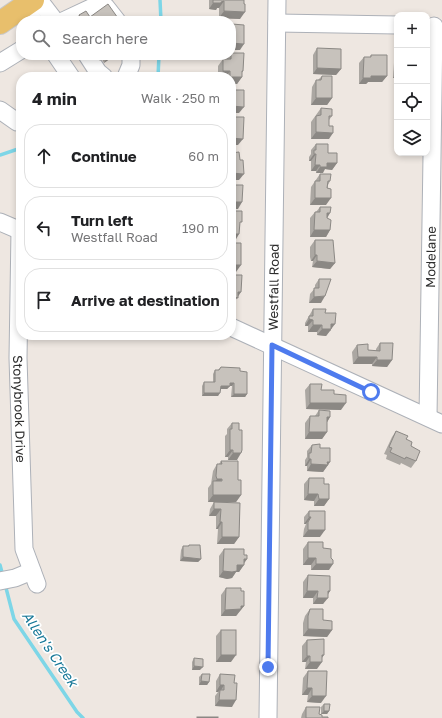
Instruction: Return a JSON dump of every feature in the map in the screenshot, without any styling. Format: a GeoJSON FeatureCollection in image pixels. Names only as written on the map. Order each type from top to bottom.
{"type":"FeatureCollection","features":[{"type":"Feature","properties":{"kind":"street","name":"Westfall Road"},"geometry":{"type":"LineString","coordinates":[[268,718],[277,0]]}},
{"type":"Feature","properties":{"kind":"street"},"geometry":{"type":"LineString","coordinates":[[74,16],[95,6],[106,7],[113,16]]}},
{"type":"Feature","properties":{"kind":"street"},"geometry":{"type":"LineString","coordinates":[[22,9],[41,16]]}},
{"type":"Feature","properties":{"kind":"street"},"geometry":{"type":"LineString","coordinates":[[277,23],[394,25]]}},
{"type":"Feature","properties":{"kind":"street","name":"Modelane"},"geometry":{"type":"LineString","coordinates":[[434,26],[435,421]]}},
{"type":"Feature","properties":{"kind":"street"},"geometry":{"type":"LineString","coordinates":[[0,63],[16,53]]}},
{"type":"Feature","properties":{"kind":"street"},"geometry":{"type":"LineString","coordinates":[[59,60],[68,72]]}},
{"type":"Feature","properties":{"kind":"street"},"geometry":{"type":"LineString","coordinates":[[90,60],[98,72]]}},
{"type":"Feature","properties":{"kind":"street"},"geometry":{"type":"LineString","coordinates":[[128,72],[131,60]]}},
{"type":"Feature","properties":{"kind":"street"},"geometry":{"type":"LineString","coordinates":[[0,110],[16,121]]}},
{"type":"Feature","properties":{"kind":"street"},"geometry":{"type":"LineString","coordinates":[[0,222],[16,229]]}},
{"type":"Feature","properties":{"kind":"street"},"geometry":{"type":"LineString","coordinates":[[236,329],[435,421]]}},
{"type":"Feature","properties":{"kind":"street","name":"Stonybrook Drive"},"geometry":{"type":"LineString","coordinates":[[8,580],[35,578],[24,549],[18,340]]}},
{"type":"Feature","properties":{"kind":"building"},"geometry":{"type":"Polygon","coordinates":[[[213,0],[244,0],[245,12],[224,11],[224,1],[221,3],[213,3],[213,0]]]}},
{"type":"Feature","properties":{"kind":"building"},"geometry":{"type":"Polygon","coordinates":[[[108,4],[116,16],[91,16],[108,4]]]}},
{"type":"Feature","properties":{"kind":"building"},"geometry":{"type":"Polygon","coordinates":[[[86,11],[89,16],[80,16],[79,15],[86,11]]]}},
{"type":"Feature","properties":{"kind":"building"},"geometry":{"type":"Polygon","coordinates":[[[236,24],[244,25],[244,44],[236,43],[236,24]]]}},
{"type":"Feature","properties":{"kind":"building"},"geometry":{"type":"Polygon","coordinates":[[[317,48],[341,49],[341,69],[317,68],[317,48]]]}},
{"type":"Feature","properties":{"kind":"building"},"geometry":{"type":"Polygon","coordinates":[[[236,53],[244,53],[242,77],[236,77],[236,72],[223,71],[223,60],[236,60],[236,53]]]}},
{"type":"Feature","properties":{"kind":"building"},"geometry":{"type":"Polygon","coordinates":[[[371,55],[387,55],[387,76],[371,76],[371,78],[363,78],[364,57],[371,57],[371,55]]]}},
{"type":"Feature","properties":{"kind":"building"},"geometry":{"type":"Polygon","coordinates":[[[322,76],[332,76],[332,98],[316,98],[316,80],[321,80],[322,76]]]}},
{"type":"Feature","properties":{"kind":"building"},"geometry":{"type":"Polygon","coordinates":[[[236,90],[244,90],[244,107],[236,106],[236,90]]]}},
{"type":"Feature","properties":{"kind":"building"},"geometry":{"type":"Polygon","coordinates":[[[321,108],[332,109],[332,116],[329,116],[329,126],[333,126],[333,133],[316,132],[316,116],[321,115],[321,108]]]}},
{"type":"Feature","properties":{"kind":"building"},"geometry":{"type":"Polygon","coordinates":[[[236,117],[244,117],[243,139],[236,138],[236,117]]]}},
{"type":"Feature","properties":{"kind":"building"},"geometry":{"type":"Polygon","coordinates":[[[316,144],[328,144],[328,153],[337,153],[337,163],[327,163],[327,167],[315,165],[316,154],[314,154],[314,150],[316,150],[316,144]]]}},
{"type":"Feature","properties":{"kind":"building"},"geometry":{"type":"Polygon","coordinates":[[[236,152],[239,152],[240,160],[243,160],[244,174],[236,173],[236,152]]]}},
{"type":"Feature","properties":{"kind":"building"},"geometry":{"type":"Polygon","coordinates":[[[320,174],[331,174],[327,188],[331,189],[331,198],[315,198],[315,181],[320,181],[320,174]]]}},
{"type":"Feature","properties":{"kind":"building"},"geometry":{"type":"Polygon","coordinates":[[[236,185],[243,185],[242,202],[236,202],[236,185]]]}},
{"type":"Feature","properties":{"kind":"building"},"geometry":{"type":"Polygon","coordinates":[[[320,207],[331,207],[330,213],[327,213],[327,218],[331,220],[330,230],[314,230],[315,212],[320,212],[320,207]]]}},
{"type":"Feature","properties":{"kind":"building"},"geometry":{"type":"Polygon","coordinates":[[[236,211],[242,211],[242,222],[240,222],[239,234],[236,234],[236,211]]]}},
{"type":"Feature","properties":{"kind":"building"},"geometry":{"type":"Polygon","coordinates":[[[315,240],[333,240],[335,263],[317,261],[317,255],[315,255],[315,240]]]}},
{"type":"Feature","properties":{"kind":"building"},"geometry":{"type":"Polygon","coordinates":[[[236,243],[241,243],[241,265],[236,265],[236,243]]]}},
{"type":"Feature","properties":{"kind":"building"},"geometry":{"type":"Polygon","coordinates":[[[236,275],[242,275],[241,292],[238,292],[238,298],[236,298],[236,275]]]}},
{"type":"Feature","properties":{"kind":"building"},"geometry":{"type":"Polygon","coordinates":[[[319,279],[331,279],[325,296],[314,297],[314,288],[319,288],[319,279]]]}},
{"type":"Feature","properties":{"kind":"building"},"geometry":{"type":"Polygon","coordinates":[[[313,309],[326,309],[325,313],[336,313],[335,324],[331,324],[331,329],[322,329],[322,325],[313,325],[313,320],[309,319],[309,316],[313,316],[313,309]]]}},
{"type":"Feature","properties":{"kind":"building"},"geometry":{"type":"Polygon","coordinates":[[[380,343],[393,343],[392,360],[377,360],[377,357],[358,357],[357,345],[368,344],[368,350],[380,351],[380,343]]]}},
{"type":"Feature","properties":{"kind":"building"},"geometry":{"type":"Polygon","coordinates":[[[221,367],[240,368],[240,371],[247,372],[247,394],[234,394],[234,383],[230,383],[230,386],[221,386],[220,393],[204,393],[204,382],[215,382],[215,370],[219,370],[221,367]]]}},
{"type":"Feature","properties":{"kind":"building"},"geometry":{"type":"Polygon","coordinates":[[[310,384],[322,384],[321,390],[334,390],[334,394],[346,395],[346,403],[310,403],[310,384]]]}},
{"type":"Feature","properties":{"kind":"building"},"geometry":{"type":"Polygon","coordinates":[[[319,410],[330,411],[330,417],[327,417],[327,432],[309,432],[310,416],[319,416],[319,410]]]}},
{"type":"Feature","properties":{"kind":"building"},"geometry":{"type":"Polygon","coordinates":[[[232,423],[239,423],[239,430],[242,430],[241,453],[233,453],[233,450],[230,450],[230,429],[232,429],[232,423]]]}},
{"type":"Feature","properties":{"kind":"building"},"geometry":{"type":"Polygon","coordinates":[[[396,431],[408,436],[406,439],[412,442],[411,446],[420,451],[416,461],[406,457],[405,459],[390,452],[392,448],[389,447],[396,431]]]}},
{"type":"Feature","properties":{"kind":"building"},"geometry":{"type":"Polygon","coordinates":[[[320,444],[320,448],[330,448],[330,462],[327,462],[328,465],[311,464],[311,459],[309,459],[309,453],[311,453],[312,445],[320,444]]]}},
{"type":"Feature","properties":{"kind":"building"},"geometry":{"type":"Polygon","coordinates":[[[221,461],[238,461],[238,480],[241,480],[241,495],[213,495],[213,481],[222,481],[222,479],[217,479],[216,476],[217,464],[222,464],[221,461]]]}},
{"type":"Feature","properties":{"kind":"building"},"geometry":{"type":"Polygon","coordinates":[[[309,478],[324,478],[324,484],[329,484],[329,499],[319,499],[318,494],[308,494],[309,478]]]}},
{"type":"Feature","properties":{"kind":"building"},"geometry":{"type":"Polygon","coordinates":[[[214,502],[240,503],[239,537],[222,537],[222,522],[220,522],[221,509],[214,509],[214,502]]]}},
{"type":"Feature","properties":{"kind":"building"},"geometry":{"type":"Polygon","coordinates":[[[309,511],[325,511],[325,530],[308,530],[308,522],[311,517],[309,517],[309,511]]]}},
{"type":"Feature","properties":{"kind":"building"},"geometry":{"type":"Polygon","coordinates":[[[308,542],[323,542],[323,548],[331,549],[333,564],[316,564],[316,558],[308,558],[308,542]]]}},
{"type":"Feature","properties":{"kind":"building"},"geometry":{"type":"Polygon","coordinates":[[[200,545],[201,559],[183,557],[183,546],[200,545]]]}},
{"type":"Feature","properties":{"kind":"building"},"geometry":{"type":"Polygon","coordinates":[[[224,549],[244,549],[244,555],[247,555],[247,559],[244,559],[244,565],[237,565],[237,571],[223,571],[224,549]]]}},
{"type":"Feature","properties":{"kind":"building"},"geometry":{"type":"Polygon","coordinates":[[[308,575],[330,576],[330,591],[328,591],[328,598],[317,598],[318,591],[307,591],[308,575]]]}},
{"type":"Feature","properties":{"kind":"building"},"geometry":{"type":"Polygon","coordinates":[[[226,588],[241,588],[241,591],[244,591],[244,606],[241,606],[241,609],[225,610],[226,588]]]}},
{"type":"Feature","properties":{"kind":"building"},"geometry":{"type":"Polygon","coordinates":[[[310,609],[323,609],[323,620],[332,621],[332,630],[308,629],[308,616],[310,609]]]}},
{"type":"Feature","properties":{"kind":"building"},"geometry":{"type":"Polygon","coordinates":[[[221,630],[236,630],[236,655],[221,655],[221,630]]]}},
{"type":"Feature","properties":{"kind":"building"},"geometry":{"type":"Polygon","coordinates":[[[324,639],[324,655],[322,655],[322,662],[310,662],[310,656],[307,656],[307,640],[324,639]]]}},
{"type":"Feature","properties":{"kind":"building"},"geometry":{"type":"Polygon","coordinates":[[[194,658],[203,659],[203,667],[194,666],[194,658]]]}},
{"type":"Feature","properties":{"kind":"building"},"geometry":{"type":"Polygon","coordinates":[[[308,671],[327,671],[326,696],[312,696],[312,688],[307,688],[308,671]]]}},
{"type":"Feature","properties":{"kind":"building"},"geometry":{"type":"Polygon","coordinates":[[[202,674],[210,674],[209,682],[201,681],[202,674]]]}},
{"type":"Feature","properties":{"kind":"building"},"geometry":{"type":"Polygon","coordinates":[[[220,674],[235,675],[234,683],[237,683],[236,700],[219,700],[220,690],[224,690],[224,685],[220,685],[220,674]]]}},
{"type":"Feature","properties":{"kind":"building"},"geometry":{"type":"Polygon","coordinates":[[[324,704],[330,704],[329,711],[324,711],[324,704]]]}},
{"type":"Feature","properties":{"kind":"building"},"geometry":{"type":"Polygon","coordinates":[[[306,707],[320,707],[319,714],[322,715],[322,717],[328,718],[306,718],[306,707]]]}},
{"type":"Feature","properties":{"kind":"building"},"geometry":{"type":"Polygon","coordinates":[[[218,717],[218,718],[197,718],[218,717]]]}},
{"type":"Feature","properties":{"kind":"waterway","name":"Allen's Creek"},"geometry":{"type":"LineString","coordinates":[[160,0],[161,16]]}},
{"type":"Feature","properties":{"kind":"waterway","name":"Allen's Creek"},"geometry":{"type":"LineString","coordinates":[[158,72],[159,60]]}},
{"type":"Feature","properties":{"kind":"waterway","name":"Allen's Creek"},"geometry":{"type":"LineString","coordinates":[[0,155],[16,150]]}},
{"type":"Feature","properties":{"kind":"waterway","name":"Allen's Creek"},"geometry":{"type":"LineString","coordinates":[[0,565],[3,576]]}},
{"type":"Feature","properties":{"kind":"waterway","name":"Allen's Creek"},"geometry":{"type":"LineString","coordinates":[[5,584],[14,619],[77,712],[83,718]]}},
{"type":"Feature","properties":{"kind":"route"},"geometry":{"type":"LineString","coordinates":[[268,667],[272,345],[371,392]]}}]}
